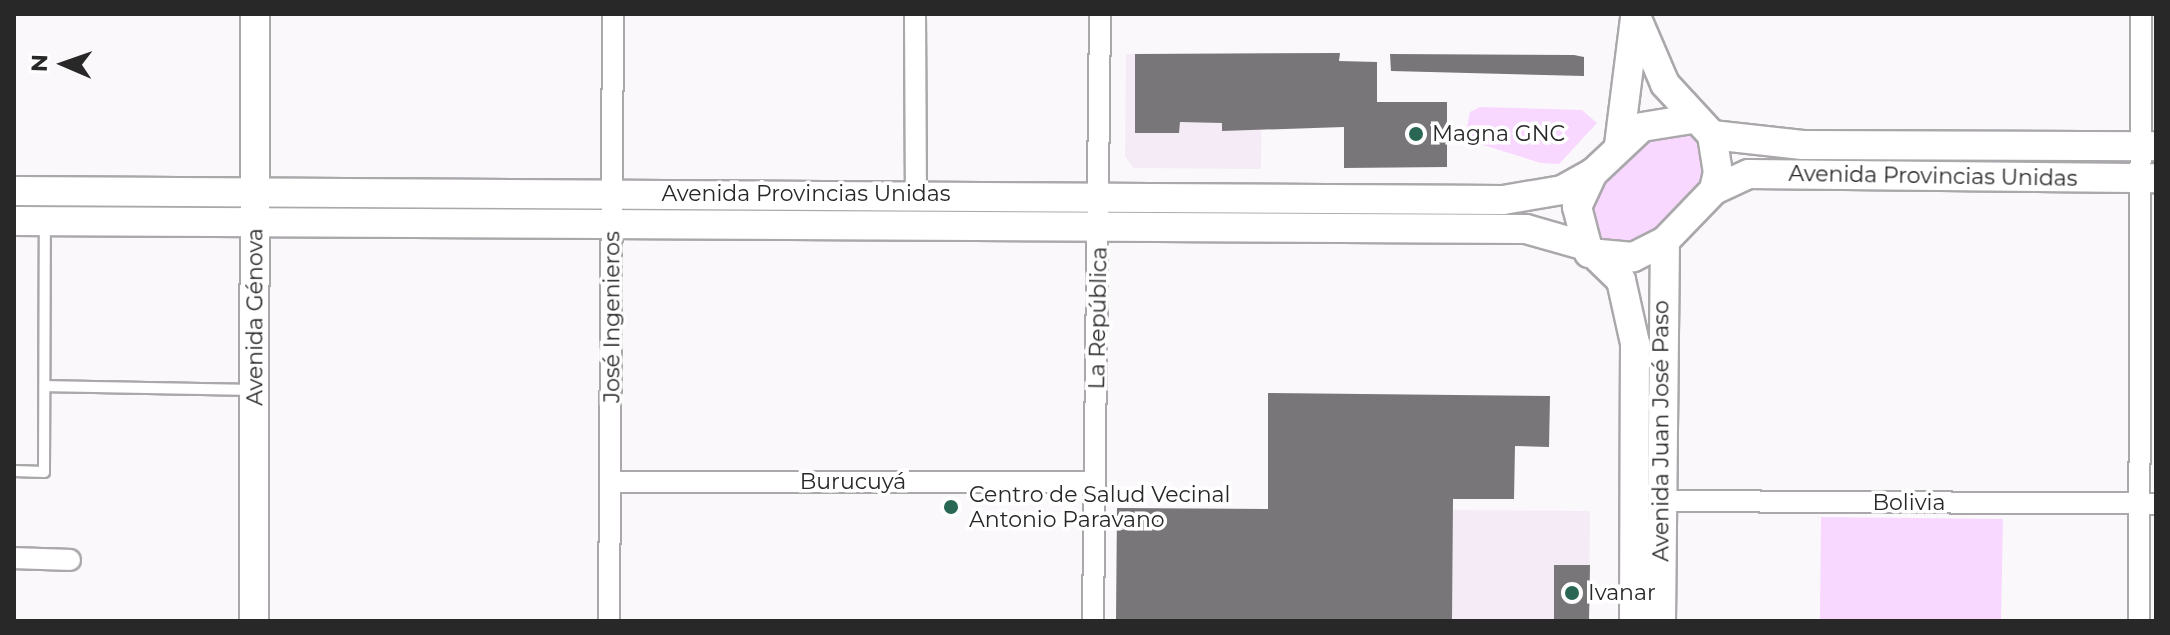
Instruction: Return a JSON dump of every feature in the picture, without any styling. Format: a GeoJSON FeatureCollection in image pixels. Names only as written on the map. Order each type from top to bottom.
{"type":"FeatureCollection","features":[{"type":"Feature","properties":{"kind":"main road","name":"Avenida Génova"},"geometry":{"type":"LineString","coordinates":[[254,621],[255,14]]}},
{"type":"Feature","properties":{"kind":"main road"},"geometry":{"type":"LineString","coordinates":[[1635,14],[1665,84],[1702,127],[1714,190],[1665,241],[1633,257],[1590,252],[1577,207],[1593,173],[1619,145],[1642,127],[1702,127]]}},
{"type":"Feature","properties":{"kind":"main road"},"geometry":{"type":"LineString","coordinates":[[1619,145],[1635,14]]}},
{"type":"Feature","properties":{"kind":"main road","name":"Avenida Provincias Unidas"},"geometry":{"type":"LineString","coordinates":[[1702,127],[1802,145],[2148,146]]}},
{"type":"Feature","properties":{"kind":"main road","name":"Avenida Provincias Unidas"},"geometry":{"type":"LineString","coordinates":[[14,191],[255,189],[1529,199],[1593,173]]}},
{"type":"Feature","properties":{"kind":"main road","name":"Avenida Provincias Unidas"},"geometry":{"type":"LineString","coordinates":[[1714,190],[1749,174],[2148,178]]}},
{"type":"Feature","properties":{"kind":"main road","name":"Avenida Provincias Unidas"},"geometry":{"type":"LineString","coordinates":[[14,221],[1526,229],[1590,252]]}},
{"type":"Feature","properties":{"kind":"main road","name":"Avenida Juan José Paso"},"geometry":{"type":"LineString","coordinates":[[1661,621],[1665,241]]}},
{"type":"Feature","properties":{"kind":"main road","name":"Avenida Juan José Paso"},"geometry":{"type":"LineString","coordinates":[[1590,252],[1621,280],[1635,343],[1634,621]]}},
{"type":"Feature","properties":{"kind":"street","name":"José Ingenieros"},"geometry":{"type":"LineString","coordinates":[[609,621],[613,14]]}},
{"type":"Feature","properties":{"kind":"street"},"geometry":{"type":"LineString","coordinates":[[915,14],[916,194]]}},
{"type":"Feature","properties":{"kind":"street","name":"La República"},"geometry":{"type":"LineString","coordinates":[[1093,621],[1100,14]]}},
{"type":"Feature","properties":{"kind":"street"},"geometry":{"type":"LineString","coordinates":[[2139,621],[2148,504],[2148,146],[2141,14]]}},
{"type":"Feature","properties":{"kind":"street","name":"Burucuyá"},"geometry":{"type":"LineString","coordinates":[[611,482],[1095,482]]}},
{"type":"Feature","properties":{"kind":"street","name":"Bolivia"},"geometry":{"type":"LineString","coordinates":[[1662,501],[2148,504]]}},
{"type":"Feature","properties":{"kind":"street"},"geometry":{"type":"LineString","coordinates":[[14,558],[70,560]]}},
{"type":"Feature","properties":{"kind":"lane"},"geometry":{"type":"LineString","coordinates":[[14,471],[44,472],[45,222]]}},
{"type":"Feature","properties":{"kind":"lane"},"geometry":{"type":"LineString","coordinates":[[45,386],[255,390]]}},
{"type":"Feature","properties":{"kind":"shaded area"},"geometry":{"type":"Polygon","coordinates":[[[1126,54],[1262,55],[1261,169],[1133,168],[1125,156],[1126,54]]]}},
{"type":"Feature","properties":{"kind":"shaded area"},"geometry":{"type":"Polygon","coordinates":[[[1480,107],[1582,110],[1597,123],[1559,164],[1541,163],[1473,142],[1467,127],[1470,112],[1480,107]]]}},
{"type":"Feature","properties":{"kind":"shaded area"},"geometry":{"type":"Polygon","coordinates":[[[1687,131],[1702,142],[1701,185],[1658,230],[1631,244],[1602,244],[1590,209],[1594,196],[1648,140],[1687,131]]]}},
{"type":"Feature","properties":{"kind":"shaded area","name":"Ivanar"},"geometry":{"type":"Polygon","coordinates":[[[1117,508],[1590,511],[1589,621],[1116,621],[1117,508]]]}},
{"type":"Feature","properties":{"kind":"shaded area"},"geometry":{"type":"Polygon","coordinates":[[[1821,517],[2003,519],[2001,621],[1820,621],[1821,517]]]}},
{"type":"Feature","properties":{"kind":"building"},"geometry":{"type":"Polygon","coordinates":[[[1340,53],[1339,61],[1377,62],[1377,102],[1447,102],[1447,167],[1344,168],[1344,127],[1222,131],[1222,123],[1180,122],[1179,133],[1135,133],[1135,54],[1340,53]]]}},
{"type":"Feature","properties":{"kind":"building"},"geometry":{"type":"Polygon","coordinates":[[[1390,54],[1574,55],[1584,57],[1584,76],[1391,71],[1390,54]]]}},
{"type":"Feature","properties":{"kind":"building"},"geometry":{"type":"Polygon","coordinates":[[[1268,393],[1550,396],[1549,447],[1515,446],[1514,499],[1453,499],[1452,621],[1116,621],[1117,508],[1268,509],[1268,393]]]}},
{"type":"Feature","properties":{"kind":"building","name":"Ivanar"},"geometry":{"type":"Polygon","coordinates":[[[1554,565],[1590,565],[1589,621],[1554,621],[1554,565]]]}},
{"type":"Feature","properties":{"kind":"place","name":"Magna GNC"},"geometry":{"type":"Point","coordinates":[1416,134]}},
{"type":"Feature","properties":{"kind":"place","name":"Centro de Salud Vecinal Antonio Paravano"},"geometry":{"type":"Point","coordinates":[951,507]}},
{"type":"Feature","properties":{"kind":"place","name":"Ivanar"},"geometry":{"type":"Point","coordinates":[1572,593]}}]}
